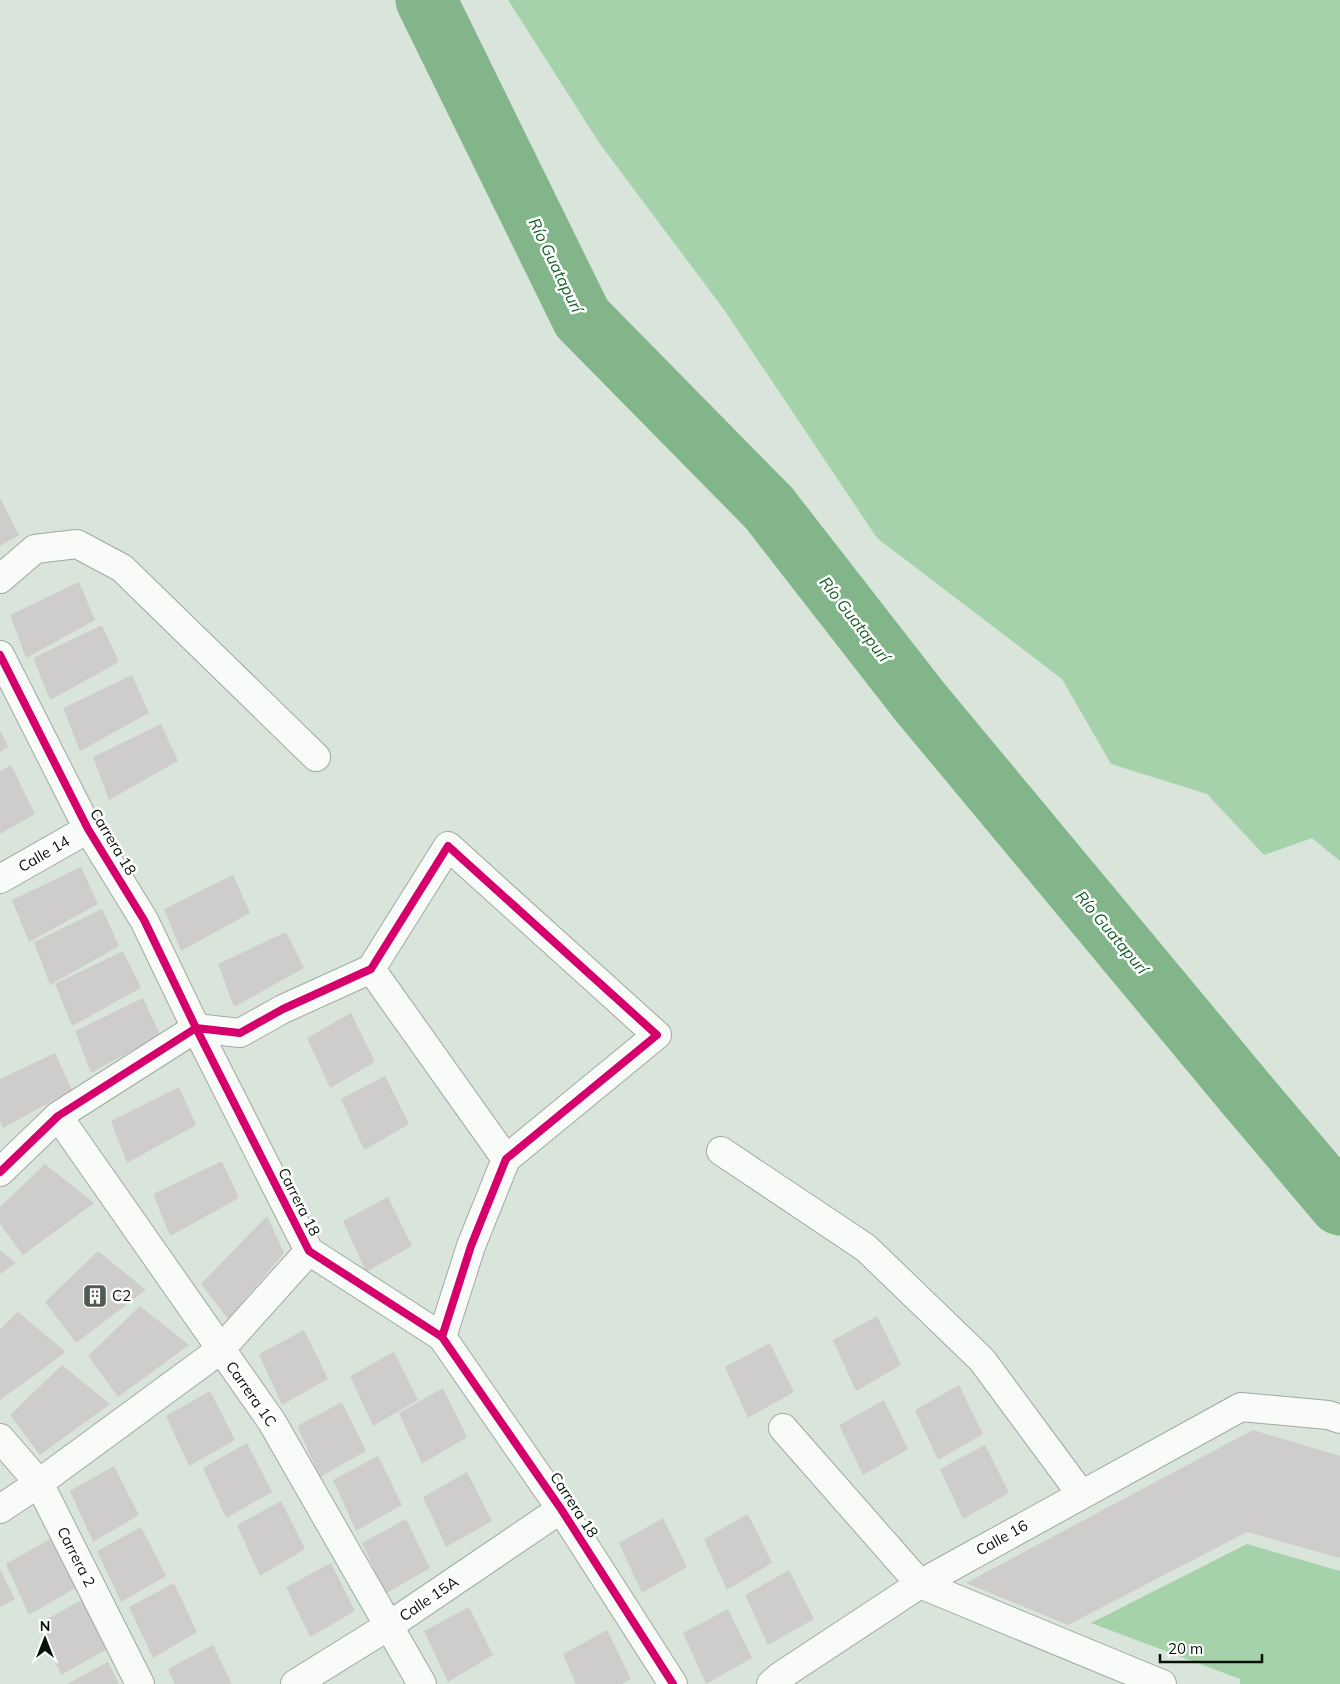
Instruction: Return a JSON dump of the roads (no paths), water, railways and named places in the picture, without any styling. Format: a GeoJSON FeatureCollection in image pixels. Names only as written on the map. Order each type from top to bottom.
{"type":"FeatureCollection","features":[{"type":"Feature","properties":{"kind":"street"},"geometry":{"type":"LineString","coordinates":[[0,580],[35,549],[77,544],[122,568],[316,758]]}},
{"type":"Feature","properties":{"kind":"street","name":"Carrera 18"},"geometry":{"type":"LineString","coordinates":[[0,655],[88,830],[144,920],[196,1028],[309,1251],[442,1337],[561,1509],[673,1684]]}},
{"type":"Feature","properties":{"kind":"street","name":"Calle 14"},"geometry":{"type":"LineString","coordinates":[[0,879],[88,830]]}},
{"type":"Feature","properties":{"kind":"street"},"geometry":{"type":"LineString","coordinates":[[0,1172],[58,1116],[196,1028],[240,1033],[283,1009],[371,969],[448,846],[657,1035],[506,1159],[471,1246],[442,1337]]}},
{"type":"Feature","properties":{"kind":"street"},"geometry":{"type":"LineString","coordinates":[[371,969],[506,1159]]}},
{"type":"Feature","properties":{"kind":"street","name":"Carrera 1C"},"geometry":{"type":"LineString","coordinates":[[58,1116],[272,1422],[390,1625],[422,1684]]}},
{"type":"Feature","properties":{"kind":"street"},"geometry":{"type":"LineString","coordinates":[[721,1152],[866,1248],[982,1360],[1081,1494]]}},
{"type":"Feature","properties":{"kind":"street"},"geometry":{"type":"LineString","coordinates":[[0,1509],[39,1483],[220,1350],[309,1251]]}},
{"type":"Feature","properties":{"kind":"street","name":"Calle 16"},"geometry":{"type":"LineString","coordinates":[[778,1682],[920,1584],[1241,1407],[1328,1415],[1340,1419]]}},
{"type":"Feature","properties":{"kind":"street"},"geometry":{"type":"LineString","coordinates":[[783,1428],[920,1584],[1162,1684]]}},
{"type":"Feature","properties":{"kind":"street","name":"Carrera 2"},"geometry":{"type":"LineString","coordinates":[[0,1438],[39,1483],[140,1684]]}},
{"type":"Feature","properties":{"kind":"street","name":"Calle 15A"},"geometry":{"type":"LineString","coordinates":[[295,1684],[390,1625],[561,1509]]}},
{"type":"Feature","properties":{"kind":"waterway","name":"Río Guatapurí"},"geometry":{"type":"LineString","coordinates":[[426,0],[582,318],[769,508],[920,702],[1340,1205]]}},
{"type":"Feature","properties":{"kind":"place","name":"C2"},"geometry":{"type":"Point","coordinates":[95,1296]}}]}
